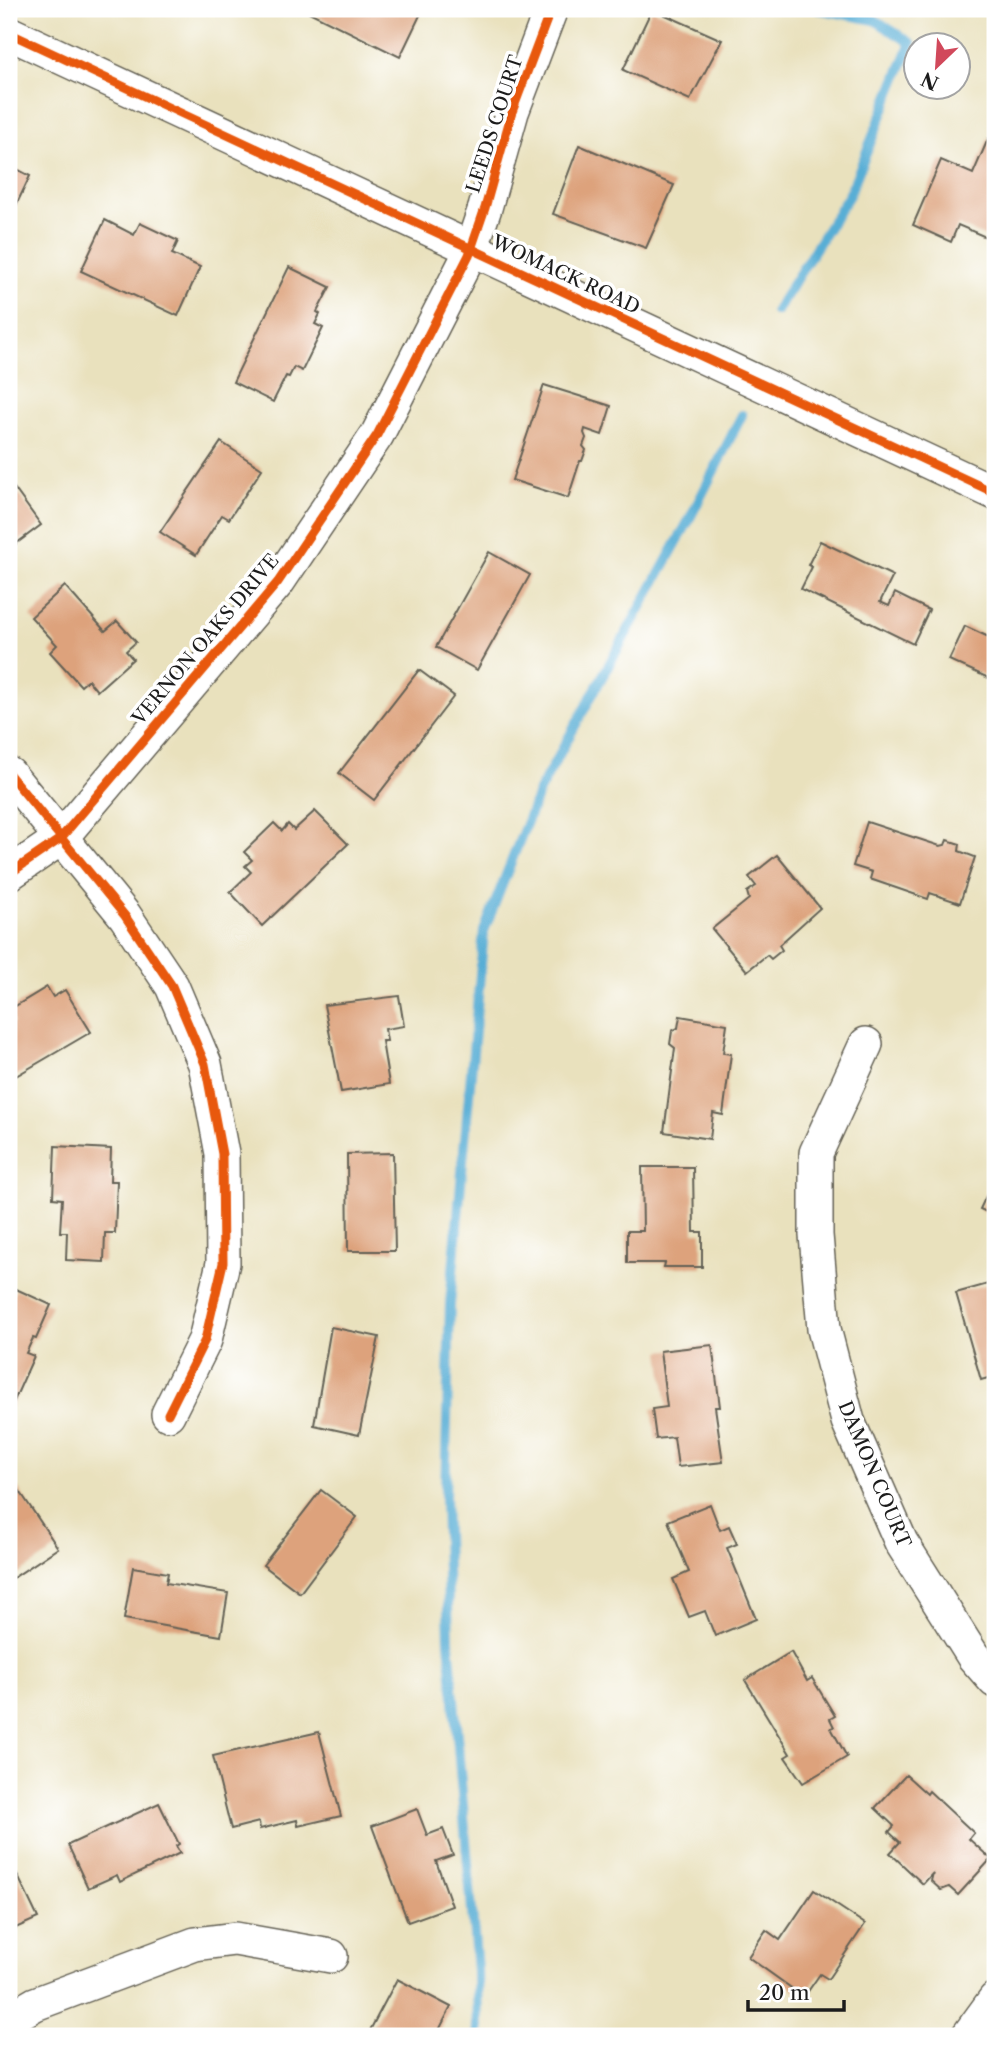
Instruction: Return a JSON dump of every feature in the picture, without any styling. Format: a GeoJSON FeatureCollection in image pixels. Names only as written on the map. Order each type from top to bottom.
{"type":"FeatureCollection","features":[{"type":"Feature","properties":{"kind":"street","name":"LEEDS COURT"},"geometry":{"type":"LineString","coordinates":[[471,249],[512,112],[551,9]]}},
{"type":"Feature","properties":{"kind":"street","name":"WOMACK ROAD"},"geometry":{"type":"LineString","coordinates":[[9,33],[995,493]]}},
{"type":"Feature","properties":{"kind":"street","name":"VERNON OAKS DRIVE"},"geometry":{"type":"LineString","coordinates":[[9,874],[60,839],[278,582],[377,435],[471,249]]}},
{"type":"Feature","properties":{"kind":"street"},"geometry":{"type":"LineString","coordinates":[[9,774],[125,916],[172,986],[205,1064],[222,1154],[223,1263],[205,1339],[169,1414]]}},
{"type":"Feature","properties":{"kind":"street","name":"DAMON COURT"},"geometry":{"type":"LineString","coordinates":[[866,1044],[816,1153],[816,1235],[824,1329],[848,1421],[901,1542],[973,1656],[995,1681]]}},
{"type":"Feature","properties":{"kind":"street"},"geometry":{"type":"LineString","coordinates":[[9,2019],[35,2004],[195,1944],[235,1939],[331,1956]]}},
{"type":"Feature","properties":{"kind":"street"},"geometry":{"type":"LineString","coordinates":[[968,2036],[995,1999]]}},
{"type":"Feature","properties":{"kind":"building"},"geometry":{"type":"Polygon","coordinates":[[[310,9],[423,9],[400,57],[309,12],[310,9]]]}},
{"type":"Feature","properties":{"kind":"building"},"geometry":{"type":"Polygon","coordinates":[[[652,9],[722,40],[690,100],[623,70],[652,9]]]}},
{"type":"Feature","properties":{"kind":"building"},"geometry":{"type":"Polygon","coordinates":[[[988,139],[995,143],[995,241],[958,225],[951,242],[913,225],[941,160],[973,174],[988,139]]]}},
{"type":"Feature","properties":{"kind":"building"},"geometry":{"type":"Polygon","coordinates":[[[579,145],[674,185],[646,248],[553,214],[579,145]]]}},
{"type":"Feature","properties":{"kind":"building"},"geometry":{"type":"Polygon","coordinates":[[[9,165],[30,176],[9,220],[9,165]]]}},
{"type":"Feature","properties":{"kind":"building"},"geometry":{"type":"Polygon","coordinates":[[[105,220],[134,235],[140,223],[178,241],[172,254],[200,267],[178,316],[81,271],[105,220]]]}},
{"type":"Feature","properties":{"kind":"building"},"geometry":{"type":"Polygon","coordinates":[[[289,267],[330,287],[317,312],[320,314],[315,324],[323,328],[302,371],[294,367],[289,377],[286,376],[273,402],[233,382],[289,267]]]}},
{"type":"Feature","properties":{"kind":"building"},"geometry":{"type":"Polygon","coordinates":[[[544,385],[611,406],[602,435],[585,429],[583,446],[586,450],[568,498],[512,480],[544,385]]]}},
{"type":"Feature","properties":{"kind":"building"},"geometry":{"type":"Polygon","coordinates":[[[221,442],[262,469],[229,519],[222,515],[196,555],[160,532],[221,442]]]}},
{"type":"Feature","properties":{"kind":"building"},"geometry":{"type":"Polygon","coordinates":[[[9,481],[41,525],[9,549],[9,481]]]}},
{"type":"Feature","properties":{"kind":"building"},"geometry":{"type":"Polygon","coordinates":[[[820,541],[893,576],[880,602],[889,606],[895,593],[929,610],[913,644],[801,589],[812,567],[808,565],[820,541]]]}},
{"type":"Feature","properties":{"kind":"building"},"geometry":{"type":"Polygon","coordinates":[[[489,552],[530,575],[477,670],[436,647],[489,552]]]}},
{"type":"Feature","properties":{"kind":"building"},"geometry":{"type":"Polygon","coordinates":[[[65,586],[105,631],[117,621],[136,642],[126,651],[133,659],[97,691],[88,680],[81,686],[50,652],[57,645],[31,617],[65,586]]]}},
{"type":"Feature","properties":{"kind":"building"},"geometry":{"type":"Polygon","coordinates":[[[965,626],[995,640],[995,681],[949,660],[965,626]]]}},
{"type":"Feature","properties":{"kind":"building"},"geometry":{"type":"Polygon","coordinates":[[[419,670],[454,696],[374,800],[339,773],[419,670]]]}},
{"type":"Feature","properties":{"kind":"building"},"geometry":{"type":"Polygon","coordinates":[[[315,811],[348,844],[262,926],[230,892],[251,872],[245,866],[252,860],[244,852],[274,823],[282,831],[288,824],[294,830],[315,811]]]}},
{"type":"Feature","properties":{"kind":"building"},"geometry":{"type":"Polygon","coordinates":[[[867,822],[940,846],[945,845],[947,840],[960,844],[959,851],[975,857],[960,903],[930,893],[928,899],[870,879],[872,872],[853,866],[867,822]]]}},
{"type":"Feature","properties":{"kind":"building"},"geometry":{"type":"Polygon","coordinates":[[[777,855],[820,908],[779,945],[782,950],[771,959],[767,955],[747,971],[712,929],[749,899],[747,892],[756,886],[749,877],[777,855]]]}},
{"type":"Feature","properties":{"kind":"building"},"geometry":{"type":"Polygon","coordinates":[[[47,987],[53,997],[65,990],[91,1032],[9,1080],[9,1025],[14,1022],[9,1010],[47,987]]]}},
{"type":"Feature","properties":{"kind":"building"},"geometry":{"type":"Polygon","coordinates":[[[399,996],[404,1026],[385,1029],[387,1041],[382,1041],[389,1084],[341,1092],[324,1005],[399,996]]]}},
{"type":"Feature","properties":{"kind":"building"},"geometry":{"type":"Polygon","coordinates":[[[680,1016],[727,1024],[723,1053],[731,1054],[723,1115],[713,1113],[710,1139],[664,1132],[675,1048],[670,1044],[672,1031],[678,1028],[680,1016]]]}},
{"type":"Feature","properties":{"kind":"building"},"geometry":{"type":"Polygon","coordinates":[[[55,1146],[111,1149],[110,1181],[117,1181],[115,1233],[105,1233],[104,1262],[66,1260],[67,1232],[60,1232],[62,1199],[53,1198],[55,1146]]]}},
{"type":"Feature","properties":{"kind":"building"},"geometry":{"type":"Polygon","coordinates":[[[393,1153],[395,1251],[348,1251],[347,1154],[393,1153]]]}},
{"type":"Feature","properties":{"kind":"building"},"geometry":{"type":"Polygon","coordinates":[[[642,1167],[693,1167],[694,1232],[702,1232],[702,1267],[627,1263],[627,1231],[643,1231],[642,1167]]]}},
{"type":"Feature","properties":{"kind":"building"},"geometry":{"type":"Polygon","coordinates":[[[995,1177],[995,1216],[980,1209],[995,1177]]]}},
{"type":"Feature","properties":{"kind":"building"},"geometry":{"type":"Polygon","coordinates":[[[995,1282],[995,1376],[981,1380],[956,1293],[995,1282]]]}},
{"type":"Feature","properties":{"kind":"building"},"geometry":{"type":"Polygon","coordinates":[[[16,1289],[51,1305],[36,1339],[33,1338],[26,1353],[34,1356],[9,1412],[9,1305],[16,1289]]]}},
{"type":"Feature","properties":{"kind":"building"},"geometry":{"type":"Polygon","coordinates":[[[331,1327],[379,1337],[359,1435],[314,1425],[331,1327]]]}},
{"type":"Feature","properties":{"kind":"building"},"geometry":{"type":"Polygon","coordinates":[[[712,1345],[720,1407],[715,1407],[723,1462],[678,1467],[674,1437],[656,1439],[652,1409],[667,1407],[660,1351],[712,1345]]]}},
{"type":"Feature","properties":{"kind":"building"},"geometry":{"type":"Polygon","coordinates":[[[9,1470],[15,1484],[58,1548],[13,1578],[9,1572],[9,1470]]]}},
{"type":"Feature","properties":{"kind":"building"},"geometry":{"type":"Polygon","coordinates":[[[321,1490],[357,1517],[300,1593],[263,1565],[321,1490]]]}},
{"type":"Feature","properties":{"kind":"building"},"geometry":{"type":"Polygon","coordinates":[[[710,1504],[720,1530],[729,1526],[737,1544],[727,1548],[756,1619],[715,1636],[705,1611],[689,1617],[673,1579],[689,1572],[668,1521],[710,1504]]]}},
{"type":"Feature","properties":{"kind":"building"},"geometry":{"type":"Polygon","coordinates":[[[133,1567],[168,1573],[166,1583],[228,1593],[221,1636],[124,1619],[133,1567]]]}},
{"type":"Feature","properties":{"kind":"building"},"geometry":{"type":"Polygon","coordinates":[[[791,1652],[807,1681],[812,1678],[835,1716],[830,1719],[834,1727],[831,1728],[847,1757],[803,1783],[785,1757],[790,1754],[745,1680],[791,1652]]]}},
{"type":"Feature","properties":{"kind":"building"},"geometry":{"type":"Polygon","coordinates":[[[319,1732],[341,1816],[298,1826],[297,1820],[260,1829],[259,1822],[231,1829],[213,1756],[319,1732]]]}},
{"type":"Feature","properties":{"kind":"building"},"geometry":{"type":"Polygon","coordinates":[[[906,1775],[927,1794],[929,1791],[974,1833],[969,1839],[991,1859],[958,1895],[949,1887],[941,1890],[931,1881],[933,1873],[923,1884],[890,1853],[900,1842],[889,1832],[894,1826],[875,1808],[906,1775]]]}},
{"type":"Feature","properties":{"kind":"building"},"geometry":{"type":"Polygon","coordinates":[[[159,1803],[179,1844],[176,1846],[180,1853],[120,1882],[117,1875],[88,1888],[68,1845],[159,1803]]]}},
{"type":"Feature","properties":{"kind":"building"},"geometry":{"type":"Polygon","coordinates":[[[417,1809],[427,1835],[443,1829],[453,1855],[436,1861],[452,1906],[408,1922],[372,1826],[417,1809]]]}},
{"type":"Feature","properties":{"kind":"building"},"geometry":{"type":"Polygon","coordinates":[[[15,1870],[38,1918],[9,1931],[9,1873],[15,1870]]]}},
{"type":"Feature","properties":{"kind":"building"},"geometry":{"type":"Polygon","coordinates":[[[814,1890],[865,1924],[828,1979],[820,1974],[804,1997],[748,1957],[766,1930],[780,1940],[814,1890]]]}},
{"type":"Feature","properties":{"kind":"building"},"geometry":{"type":"Polygon","coordinates":[[[397,1979],[451,2007],[436,2036],[367,2036],[397,1979]]]}},
{"type":"Feature","properties":{"kind":"waterway"},"geometry":{"type":"LineString","coordinates":[[776,311],[849,195],[911,43],[875,20],[818,9]]}},
{"type":"Feature","properties":{"kind":"waterway"},"geometry":{"type":"LineString","coordinates":[[478,2036],[477,1970],[449,1641],[445,1497],[450,1304],[484,931],[539,791],[688,522],[742,415]]}},
{"type":"Feature","properties":{"kind":"cycle path"},"geometry":{"type":"LineString","coordinates":[[9,874],[60,839],[278,582],[377,435],[469,255],[512,112],[551,9]]}},
{"type":"Feature","properties":{"kind":"cycle path"},"geometry":{"type":"LineString","coordinates":[[9,33],[995,493]]}},
{"type":"Feature","properties":{"kind":"cycle path"},"geometry":{"type":"LineString","coordinates":[[9,774],[125,916],[172,986],[205,1064],[222,1154],[223,1263],[205,1340],[168,1414]]}}]}
